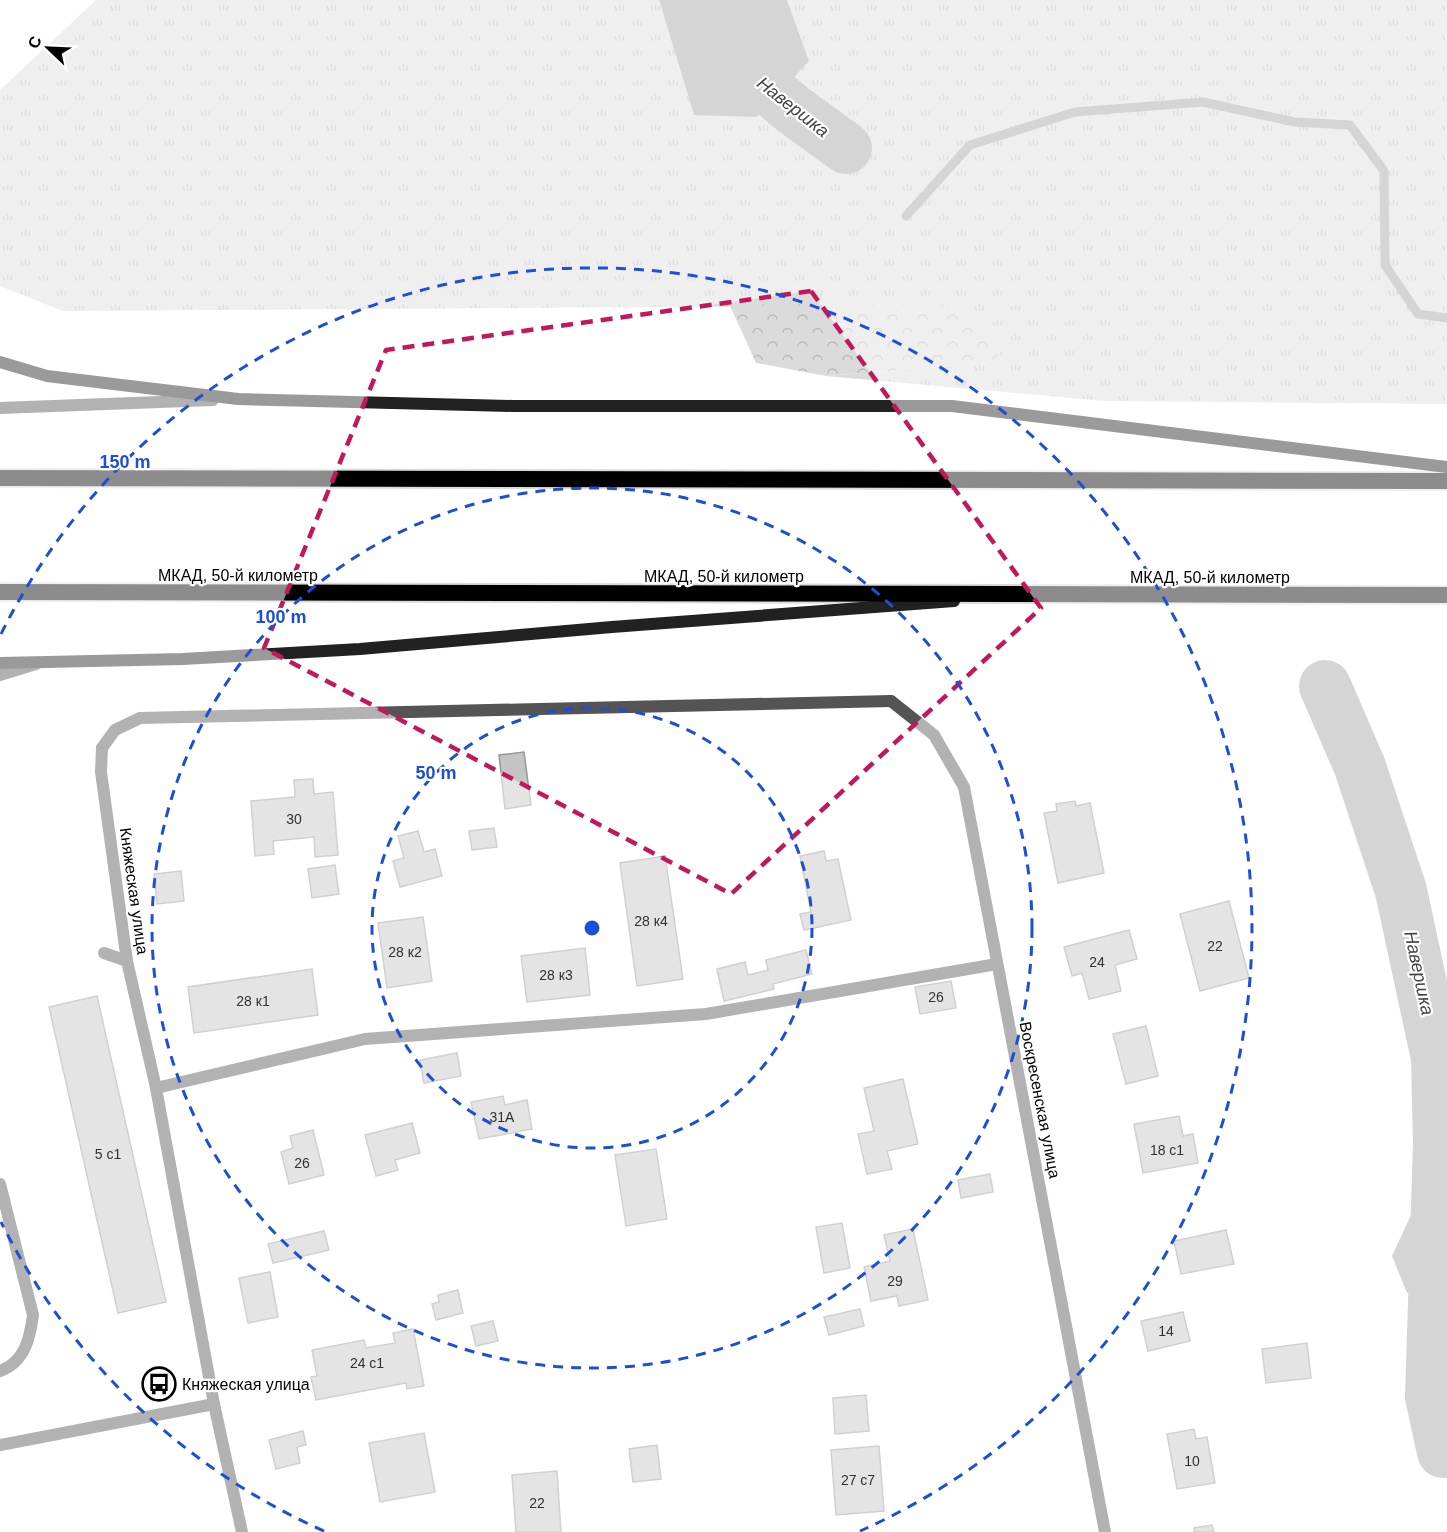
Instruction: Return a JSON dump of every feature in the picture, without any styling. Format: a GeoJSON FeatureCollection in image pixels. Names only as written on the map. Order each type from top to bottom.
{"type":"FeatureCollection","features":[{"type":"Feature","properties":{"kind":"highway"},"geometry":{"type":"LineString","coordinates":[[0,478],[1447,481]]}},
{"type":"Feature","properties":{"kind":"highway","name":"МКАД, 50-й километр"},"geometry":{"type":"LineString","coordinates":[[0,592],[1447,595]]}},
{"type":"Feature","properties":{"kind":"main road"},"geometry":{"type":"LineString","coordinates":[[0,362],[47,376],[238,399],[513,406],[952,406],[1447,467]]}},
{"type":"Feature","properties":{"kind":"main road"},"geometry":{"type":"LineString","coordinates":[[0,663],[183,659],[360,649],[612,627],[1041,595]]}},
{"type":"Feature","properties":{"kind":"street"},"geometry":{"type":"LineString","coordinates":[[0,408],[238,399]]}},
{"type":"Feature","properties":{"kind":"street"},"geometry":{"type":"LineString","coordinates":[[0,675],[40,663]]}},
{"type":"Feature","properties":{"kind":"street","name":"Княжеская улица"},"geometry":{"type":"LineString","coordinates":[[242,1532],[214,1404],[156,1088],[127,961],[100,772],[102,748],[115,730],[140,718],[891,700]]}},
{"type":"Feature","properties":{"kind":"street","name":"Воскресенская улица"},"geometry":{"type":"LineString","coordinates":[[891,700],[934,735],[964,787],[1106,1532]]}},
{"type":"Feature","properties":{"kind":"street"},"geometry":{"type":"LineString","coordinates":[[104,952],[127,961]]}},
{"type":"Feature","properties":{"kind":"street"},"geometry":{"type":"LineString","coordinates":[[156,1088],[365,1039],[706,1014],[997,964]]}},
{"type":"Feature","properties":{"kind":"street"},"geometry":{"type":"LineString","coordinates":[[0,1184],[33,1315],[25,1350],[0,1371]]}},
{"type":"Feature","properties":{"kind":"street"},"geometry":{"type":"LineString","coordinates":[[0,1445],[214,1404]]}},
{"type":"Feature","properties":{"kind":"highlighted area"},"geometry":{"type":"Polygon","coordinates":[[[811,291],[1041,608],[731,894],[264,648],[386,350],[811,291]]]}},
{"type":"Feature","properties":{"kind":"green space"},"geometry":{"type":"Polygon","coordinates":[[[96,0],[659,0],[694,115],[809,61],[787,0],[1447,0],[1447,404],[1106,401],[826,376],[989,363],[945,305],[63,311],[0,286],[0,90],[96,0]]]}},
{"type":"Feature","properties":{"kind":"green space"},"geometry":{"type":"Polygon","coordinates":[[[945,305],[1004,349],[989,363],[826,376],[756,363],[730,306],[945,305]]]}},
{"type":"Feature","properties":{"kind":"shaded area"},"geometry":{"type":"Polygon","coordinates":[[[659,0],[787,0],[809,61],[756,117],[694,115],[659,0]]]}},
{"type":"Feature","properties":{"kind":"shaded area"},"geometry":{"type":"Polygon","coordinates":[[[1431,1172],[1447,1184],[1447,1286],[1407,1293],[1392,1256],[1431,1172]]]}},
{"type":"Feature","properties":{"kind":"building"},"geometry":{"type":"Polygon","coordinates":[[[524,752],[531,805],[505,809],[499,755],[524,752]]]}},
{"type":"Feature","properties":{"kind":"building"},"geometry":{"type":"Polygon","coordinates":[[[313,779],[314,794],[333,792],[338,855],[315,857],[314,837],[273,841],[274,854],[255,856],[251,801],[295,797],[294,780],[313,779]]]}},
{"type":"Feature","properties":{"kind":"building"},"geometry":{"type":"Polygon","coordinates":[[[1075,801],[1076,806],[1090,803],[1104,873],[1058,883],[1044,813],[1057,811],[1056,804],[1075,801]]]}},
{"type":"Feature","properties":{"kind":"building"},"geometry":{"type":"Polygon","coordinates":[[[494,828],[497,847],[472,850],[469,831],[494,828]]]}},
{"type":"Feature","properties":{"kind":"building"},"geometry":{"type":"Polygon","coordinates":[[[418,831],[424,852],[435,849],[442,876],[400,887],[393,861],[404,858],[398,836],[418,831]]]}},
{"type":"Feature","properties":{"kind":"building"},"geometry":{"type":"Polygon","coordinates":[[[824,851],[826,861],[838,859],[851,920],[804,930],[800,914],[811,912],[800,856],[824,851]]]}},
{"type":"Feature","properties":{"kind":"building"},"geometry":{"type":"Polygon","coordinates":[[[665,856],[683,979],[637,986],[620,863],[665,856]]]}},
{"type":"Feature","properties":{"kind":"building"},"geometry":{"type":"Polygon","coordinates":[[[335,865],[339,894],[312,898],[308,869],[335,865]]]}},
{"type":"Feature","properties":{"kind":"building"},"geometry":{"type":"Polygon","coordinates":[[[181,871],[184,901],[157,904],[154,874],[181,871]]]}},
{"type":"Feature","properties":{"kind":"building"},"geometry":{"type":"Polygon","coordinates":[[[1229,901],[1249,978],[1200,991],[1180,914],[1229,901]]]}},
{"type":"Feature","properties":{"kind":"building"},"geometry":{"type":"Polygon","coordinates":[[[423,917],[432,981],[387,988],[378,923],[423,917]]]}},
{"type":"Feature","properties":{"kind":"building"},"geometry":{"type":"Polygon","coordinates":[[[1129,930],[1137,959],[1115,965],[1121,991],[1089,999],[1082,973],[1072,976],[1064,947],[1129,930]]]}},
{"type":"Feature","properties":{"kind":"building"},"geometry":{"type":"Polygon","coordinates":[[[585,948],[590,995],[527,1002],[521,956],[585,948]]]}},
{"type":"Feature","properties":{"kind":"building"},"geometry":{"type":"Polygon","coordinates":[[[806,950],[812,974],[773,984],[774,989],[724,1001],[717,969],[745,962],[748,975],[768,970],[766,960],[806,950]]]}},
{"type":"Feature","properties":{"kind":"building"},"geometry":{"type":"Polygon","coordinates":[[[312,969],[318,1015],[194,1033],[188,987],[312,969]]]}},
{"type":"Feature","properties":{"kind":"building"},"geometry":{"type":"Polygon","coordinates":[[[951,981],[956,1008],[920,1014],[915,987],[951,981]]]}},
{"type":"Feature","properties":{"kind":"building"},"geometry":{"type":"Polygon","coordinates":[[[97,996],[166,1302],[118,1313],[49,1007],[97,996]]]}},
{"type":"Feature","properties":{"kind":"building"},"geometry":{"type":"Polygon","coordinates":[[[1146,1026],[1158,1076],[1126,1084],[1113,1034],[1146,1026]]]}},
{"type":"Feature","properties":{"kind":"building"},"geometry":{"type":"Polygon","coordinates":[[[457,1053],[461,1076],[424,1083],[420,1060],[457,1053]]]}},
{"type":"Feature","properties":{"kind":"building"},"geometry":{"type":"Polygon","coordinates":[[[903,1079],[918,1144],[887,1151],[892,1169],[867,1174],[858,1134],[874,1131],[864,1088],[903,1079]]]}},
{"type":"Feature","properties":{"kind":"building"},"geometry":{"type":"Polygon","coordinates":[[[503,1096],[505,1105],[527,1100],[532,1129],[479,1139],[471,1102],[503,1096]]]}},
{"type":"Feature","properties":{"kind":"building"},"geometry":{"type":"Polygon","coordinates":[[[1179,1116],[1183,1136],[1193,1134],[1198,1163],[1143,1173],[1134,1124],[1179,1116]]]}},
{"type":"Feature","properties":{"kind":"building"},"geometry":{"type":"Polygon","coordinates":[[[412,1123],[420,1153],[395,1160],[398,1170],[376,1176],[365,1135],[412,1123]]]}},
{"type":"Feature","properties":{"kind":"building"},"geometry":{"type":"Polygon","coordinates":[[[313,1130],[324,1175],[289,1184],[281,1152],[293,1148],[290,1136],[313,1130]]]}},
{"type":"Feature","properties":{"kind":"building"},"geometry":{"type":"Polygon","coordinates":[[[656,1149],[667,1219],[626,1226],[615,1155],[656,1149]]]}},
{"type":"Feature","properties":{"kind":"building"},"geometry":{"type":"Polygon","coordinates":[[[990,1174],[993,1192],[961,1198],[958,1180],[990,1174]]]}},
{"type":"Feature","properties":{"kind":"building"},"geometry":{"type":"Polygon","coordinates":[[[842,1223],[850,1268],[824,1273],[816,1227],[842,1223]]]}},
{"type":"Feature","properties":{"kind":"building"},"geometry":{"type":"Polygon","coordinates":[[[913,1229],[928,1300],[899,1306],[897,1296],[871,1301],[864,1267],[890,1261],[884,1235],[913,1229]]]}},
{"type":"Feature","properties":{"kind":"building"},"geometry":{"type":"Polygon","coordinates":[[[1226,1230],[1234,1264],[1181,1274],[1174,1241],[1226,1230]]]}},
{"type":"Feature","properties":{"kind":"building"},"geometry":{"type":"Polygon","coordinates":[[[324,1231],[329,1250],[273,1263],[268,1244],[324,1231]]]}},
{"type":"Feature","properties":{"kind":"building"},"geometry":{"type":"Polygon","coordinates":[[[270,1272],[278,1317],[248,1323],[239,1278],[270,1272]]]}},
{"type":"Feature","properties":{"kind":"building"},"geometry":{"type":"Polygon","coordinates":[[[458,1290],[463,1313],[436,1320],[432,1304],[439,1302],[438,1295],[458,1290]]]}},
{"type":"Feature","properties":{"kind":"building"},"geometry":{"type":"Polygon","coordinates":[[[860,1309],[864,1326],[829,1335],[824,1317],[860,1309]]]}},
{"type":"Feature","properties":{"kind":"building"},"geometry":{"type":"Polygon","coordinates":[[[1183,1312],[1190,1341],[1148,1351],[1141,1321],[1183,1312]]]}},
{"type":"Feature","properties":{"kind":"building"},"geometry":{"type":"Polygon","coordinates":[[[493,1321],[498,1341],[476,1346],[471,1326],[493,1321]]]}},
{"type":"Feature","properties":{"kind":"building"},"geometry":{"type":"Polygon","coordinates":[[[413,1329],[424,1386],[407,1389],[406,1383],[316,1400],[311,1377],[317,1376],[312,1350],[364,1340],[366,1348],[395,1343],[393,1333],[413,1329]]]}},
{"type":"Feature","properties":{"kind":"building"},"geometry":{"type":"Polygon","coordinates":[[[1307,1343],[1311,1378],[1266,1383],[1262,1349],[1307,1343]]]}},
{"type":"Feature","properties":{"kind":"building"},"geometry":{"type":"Polygon","coordinates":[[[866,1395],[869,1431],[835,1434],[833,1398],[866,1395]]]}},
{"type":"Feature","properties":{"kind":"building"},"geometry":{"type":"Polygon","coordinates":[[[1194,1429],[1196,1439],[1207,1437],[1215,1483],[1177,1489],[1167,1434],[1194,1429]]]}},
{"type":"Feature","properties":{"kind":"building"},"geometry":{"type":"Polygon","coordinates":[[[303,1431],[306,1445],[297,1447],[300,1463],[276,1469],[269,1440],[303,1431]]]}},
{"type":"Feature","properties":{"kind":"building"},"geometry":{"type":"Polygon","coordinates":[[[424,1433],[435,1492],[380,1502],[369,1443],[424,1433]]]}},
{"type":"Feature","properties":{"kind":"building"},"geometry":{"type":"Polygon","coordinates":[[[657,1445],[661,1479],[633,1482],[629,1449],[657,1445]]]}},
{"type":"Feature","properties":{"kind":"building"},"geometry":{"type":"Polygon","coordinates":[[[879,1446],[884,1511],[836,1515],[831,1450],[879,1446]]]}},
{"type":"Feature","properties":{"kind":"building"},"geometry":{"type":"Polygon","coordinates":[[[557,1471],[561,1532],[516,1532],[512,1475],[557,1471]]]}},
{"type":"Feature","properties":{"kind":"building"},"geometry":{"type":"Polygon","coordinates":[[[1212,1525],[1214,1532],[1194,1532],[1194,1528],[1212,1525]]]}},
{"type":"Feature","properties":{"kind":"waterway","name":"Навершка"},"geometry":{"type":"LineString","coordinates":[[709,0],[748,72],[795,111],[846,148]]}},
{"type":"Feature","properties":{"kind":"waterway"},"geometry":{"type":"LineString","coordinates":[[906,216],[970,145],[1075,112],[1203,102],[1294,122],[1350,125],[1384,171],[1385,265],[1418,314],[1447,318]]}},
{"type":"Feature","properties":{"kind":"waterway","name":"Навершка"},"geometry":{"type":"LineString","coordinates":[[1325,686],[1360,767],[1401,891],[1437,1058],[1439,1144],[1431,1397],[1443,1452]]}},
{"type":"Feature","properties":{"kind":"place","name":"Княжеская улица"},"geometry":{"type":"Point","coordinates":[159,1384]}}]}
